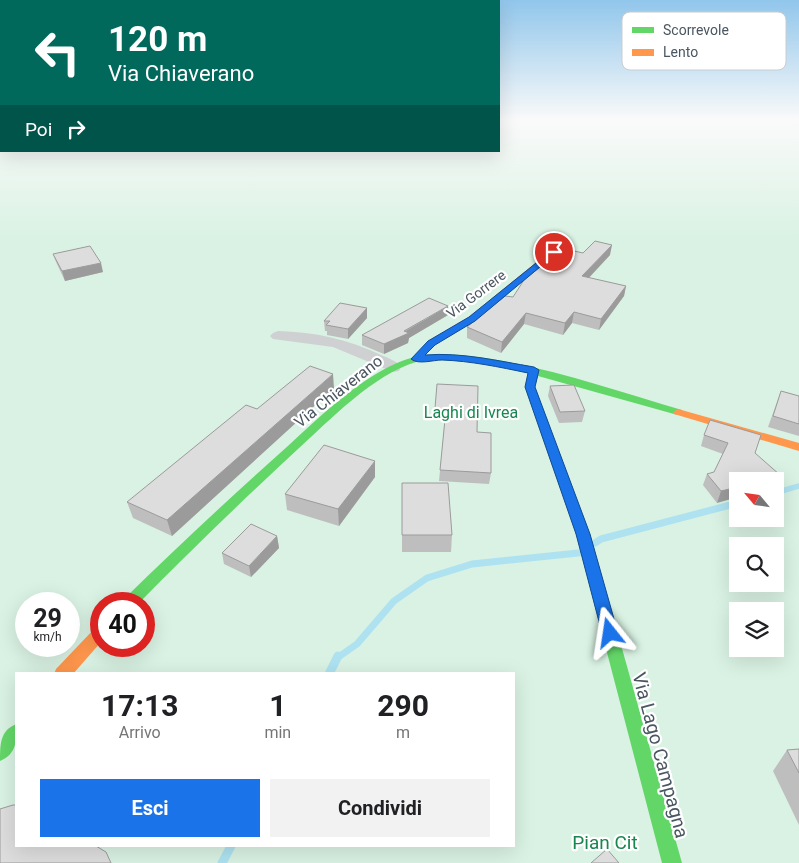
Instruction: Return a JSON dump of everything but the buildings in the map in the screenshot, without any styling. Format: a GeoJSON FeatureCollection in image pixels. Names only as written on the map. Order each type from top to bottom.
{"type":"FeatureCollection","features":[{"type":"Feature","properties":{"kind":"street","name":"Via Gorrere"},"geometry":{"type":"LineString","coordinates":[[416,359],[432,343],[472,319],[554,252]]}},
{"type":"Feature","properties":{"kind":"street"},"geometry":{"type":"LineString","coordinates":[[278,336],[306,336],[329,340],[368,353],[393,367]]}},
{"type":"Feature","properties":{"kind":"street","name":"Via Chiaverano"},"geometry":{"type":"LineString","coordinates":[[140,592],[211,522],[342,405],[393,367],[416,359],[439,357],[471,359],[534,370],[799,447]]}},
{"type":"Feature","properties":{"kind":"street","name":"Via Lago Campagna"},"geometry":{"type":"LineString","coordinates":[[534,370],[530,387],[590,556],[672,863]]}},
{"type":"Feature","properties":{"kind":"street"},"geometry":{"type":"LineString","coordinates":[[64,672],[90,644]]}},
{"type":"Feature","properties":{"kind":"street"},"geometry":{"type":"LineString","coordinates":[[0,752],[15,733]]}},
{"type":"Feature","properties":{"kind":"green space","name":"Laghi di Ivrea"},"geometry":{"type":"Polygon","coordinates":[[[0,159],[799,159],[799,863],[0,863],[0,159]]]}},
{"type":"Feature","properties":{"kind":"waterway"},"geometry":{"type":"LineString","coordinates":[[784,490],[799,486]]}},
{"type":"Feature","properties":{"kind":"waterway"},"geometry":{"type":"LineString","coordinates":[[595,543],[601,539],[729,505]]}},
{"type":"Feature","properties":{"kind":"waterway"},"geometry":{"type":"LineString","coordinates":[[337,658],[357,644],[394,601],[427,578],[472,564],[578,553]]}},
{"type":"Feature","properties":{"kind":"waterway"},"geometry":{"type":"LineString","coordinates":[[330,672],[337,658]]}},
{"type":"Feature","properties":{"kind":"waterway"},"geometry":{"type":"LineString","coordinates":[[222,863],[230,847]]}},
{"type":"Feature","properties":{"kind":"traffic: fast"},"geometry":{"type":"LineString","coordinates":[[140,592],[321,422],[353,395],[386,372],[402,364],[417,359],[438,357],[489,362],[567,380],[678,412]]}},
{"type":"Feature","properties":{"kind":"traffic: fast"},"geometry":{"type":"LineString","coordinates":[[534,371],[530,387],[583,534],[672,863]]}},
{"type":"Feature","properties":{"kind":"traffic: fast"},"geometry":{"type":"LineString","coordinates":[[0,752],[15,733]]}},
{"type":"Feature","properties":{"kind":"traffic: slow"},"geometry":{"type":"LineString","coordinates":[[416,359],[432,343],[472,319],[554,252]]}},
{"type":"Feature","properties":{"kind":"traffic: slow"},"geometry":{"type":"LineString","coordinates":[[678,412],[799,447]]}},
{"type":"Feature","properties":{"kind":"traffic: slow"},"geometry":{"type":"LineString","coordinates":[[64,672],[90,644]]}},
{"type":"Feature","properties":{"kind":"route"},"geometry":{"type":"LineString","coordinates":[[554,252],[472,319],[432,343],[416,359],[439,357],[471,359],[534,370],[530,387],[583,534],[610,633]]}},
{"type":"Feature","properties":{"kind":"park label","name":"Pian Cit"},"geometry":{"type":"Point","coordinates":[605,842]}}]}
